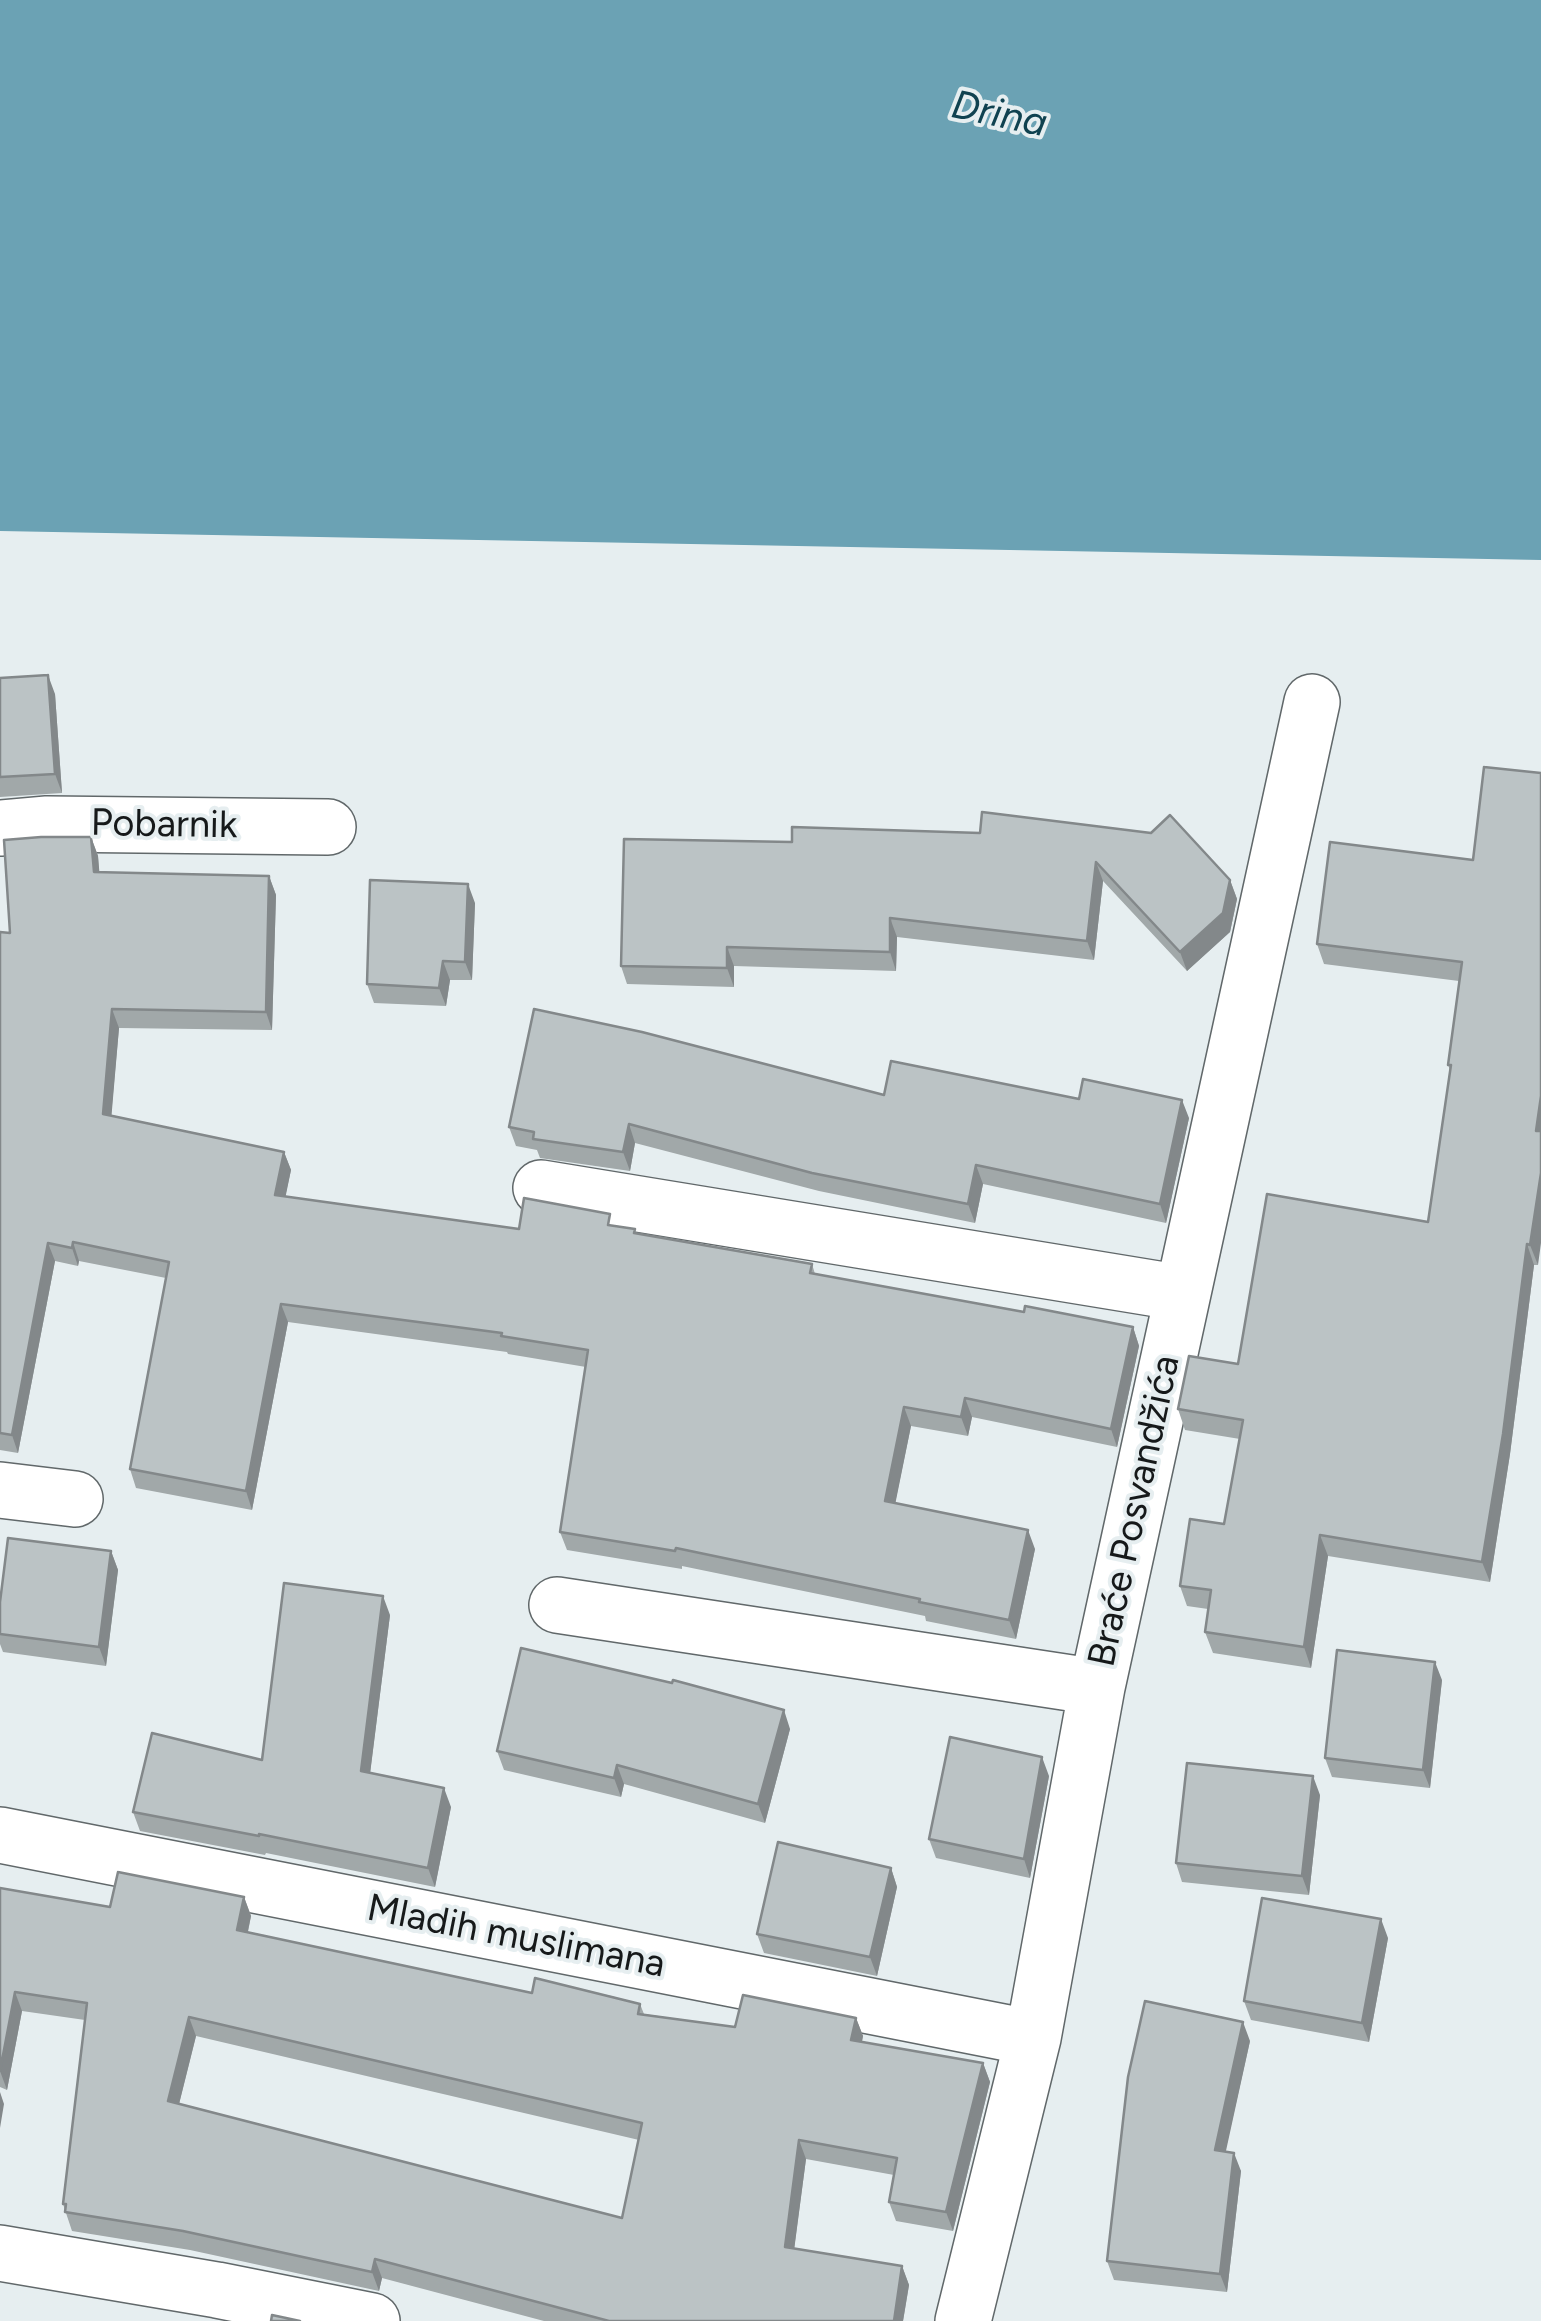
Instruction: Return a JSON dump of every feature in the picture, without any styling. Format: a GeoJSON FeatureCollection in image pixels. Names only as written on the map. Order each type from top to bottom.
{"type":"FeatureCollection","features":[{"type":"Feature","properties":{"kind":"street","name":"Braće Posvandžića"},"geometry":{"type":"LineString","coordinates":[[963,2321],[1032,2038],[1097,1687],[1312,702]]}},
{"type":"Feature","properties":{"kind":"street","name":"Pobarnik"},"geometry":{"type":"LineString","coordinates":[[0,828],[47,824],[328,827]]}},
{"type":"Feature","properties":{"kind":"street"},"geometry":{"type":"LineString","coordinates":[[541,1188],[1182,1293]]}},
{"type":"Feature","properties":{"kind":"street"},"geometry":{"type":"LineString","coordinates":[[0,1490],[75,1498]]}},
{"type":"Feature","properties":{"kind":"street"},"geometry":{"type":"LineString","coordinates":[[557,1605],[1097,1687]]}},
{"type":"Feature","properties":{"kind":"street","name":"Mladih muslimana"},"geometry":{"type":"LineString","coordinates":[[0,1835],[1032,2038]]}},
{"type":"Feature","properties":{"kind":"street"},"geometry":{"type":"LineString","coordinates":[[0,2253],[372,2321]]}},
{"type":"Feature","properties":{"kind":"water","name":"Drina"},"geometry":{"type":"Polygon","coordinates":[[[0,0],[1541,0],[1541,560],[0,531],[0,0]]]}},
{"type":"Feature","properties":{"kind":"building"},"geometry":{"type":"Polygon","coordinates":[[[48,675],[55,774],[0,777],[0,678],[48,675]]]}},
{"type":"Feature","properties":{"kind":"building"},"geometry":{"type":"Polygon","coordinates":[[[1484,767],[1541,773],[1541,1096],[1536,1131],[1541,1131],[1541,1173],[1530,1245],[1527,1244],[1482,1562],[1320,1535],[1304,1647],[1205,1632],[1211,1590],[1180,1586],[1190,1519],[1224,1524],[1243,1420],[1178,1409],[1189,1356],[1238,1364],[1267,1194],[1428,1222],[1462,962],[1317,944],[1330,842],[1473,860],[1484,767]]]}},
{"type":"Feature","properties":{"kind":"building"},"geometry":{"type":"Polygon","coordinates":[[[982,812],[1151,833],[1170,815],[1230,880],[1223,913],[1180,952],[1096,862],[1087,941],[890,918],[890,952],[727,947],[727,968],[621,966],[624,839],[792,842],[792,827],[980,833],[982,812]]]}},
{"type":"Feature","properties":{"kind":"building"},"geometry":{"type":"Polygon","coordinates":[[[91,837],[94,872],[269,876],[266,1012],[112,1009],[103,1114],[284,1152],[275,1195],[519,1229],[524,1198],[610,1214],[608,1225],[635,1229],[634,1233],[812,1264],[810,1273],[1024,1312],[1025,1306],[1133,1327],[1111,1429],[965,1398],[961,1417],[904,1407],[885,1501],[1028,1530],[1009,1620],[676,1548],[675,1551],[560,1532],[588,1350],[501,1336],[502,1333],[281,1304],[246,1491],[130,1469],[169,1262],[73,1242],[72,1248],[48,1243],[12,1435],[0,1433],[0,932],[10,933],[4,840],[91,837]]]}},
{"type":"Feature","properties":{"kind":"building"},"geometry":{"type":"Polygon","coordinates":[[[370,880],[468,884],[465,962],[443,961],[439,988],[367,984],[370,880]]]}},
{"type":"Feature","properties":{"kind":"building"},"geometry":{"type":"Polygon","coordinates":[[[534,1009],[642,1032],[884,1095],[891,1061],[1079,1099],[1083,1079],[1182,1100],[1160,1204],[976,1165],[968,1204],[812,1173],[629,1124],[623,1152],[533,1139],[534,1132],[509,1127],[534,1009]]]}},
{"type":"Feature","properties":{"kind":"building"},"geometry":{"type":"Polygon","coordinates":[[[8,1538],[111,1551],[99,1647],[0,1634],[8,1538]]]}},
{"type":"Feature","properties":{"kind":"building"},"geometry":{"type":"Polygon","coordinates":[[[284,1583],[383,1596],[361,1771],[444,1788],[428,1868],[133,1812],[152,1733],[262,1760],[284,1583]]]}},
{"type":"Feature","properties":{"kind":"building"},"geometry":{"type":"Polygon","coordinates":[[[521,1648],[672,1683],[673,1680],[784,1710],[758,1804],[617,1765],[614,1778],[497,1751],[521,1648]]]}},
{"type":"Feature","properties":{"kind":"building"},"geometry":{"type":"Polygon","coordinates":[[[1337,1650],[1435,1662],[1423,1770],[1325,1758],[1337,1650]]]}},
{"type":"Feature","properties":{"kind":"building"},"geometry":{"type":"Polygon","coordinates":[[[950,1737],[1042,1757],[1024,1859],[929,1839],[950,1737]]]}},
{"type":"Feature","properties":{"kind":"building"},"geometry":{"type":"Polygon","coordinates":[[[1187,1763],[1313,1776],[1302,1876],[1176,1863],[1187,1763]]]}},
{"type":"Feature","properties":{"kind":"building"},"geometry":{"type":"Polygon","coordinates":[[[778,1842],[891,1868],[870,1957],[757,1934],[778,1842]]]}},
{"type":"Feature","properties":{"kind":"building"},"geometry":{"type":"Polygon","coordinates":[[[118,1872],[244,1897],[237,1930],[532,1993],[535,1978],[640,2004],[638,2014],[735,2027],[743,1995],[856,2018],[851,2040],[983,2063],[946,2212],[889,2202],[897,2158],[799,2140],[785,2247],[902,2266],[894,2321],[609,2321],[375,2259],[372,2272],[183,2231],[65,2212],[87,2003],[15,1992],[0,2071],[0,1888],[110,1907],[118,1872]],[[189,2017],[168,2101],[622,2218],[642,2123],[189,2017]]]}},
{"type":"Feature","properties":{"kind":"building"},"geometry":{"type":"Polygon","coordinates":[[[1262,1898],[1381,1919],[1362,2023],[1244,2001],[1262,1898]]]}},
{"type":"Feature","properties":{"kind":"building"},"geometry":{"type":"Polygon","coordinates":[[[1145,2001],[1243,2022],[1215,2150],[1234,2153],[1220,2274],[1107,2261],[1128,2077],[1145,2001]]]}},
{"type":"Feature","properties":{"kind":"building"},"geometry":{"type":"Polygon","coordinates":[[[272,2315],[300,2321],[271,2321],[272,2315]]]}}]}
